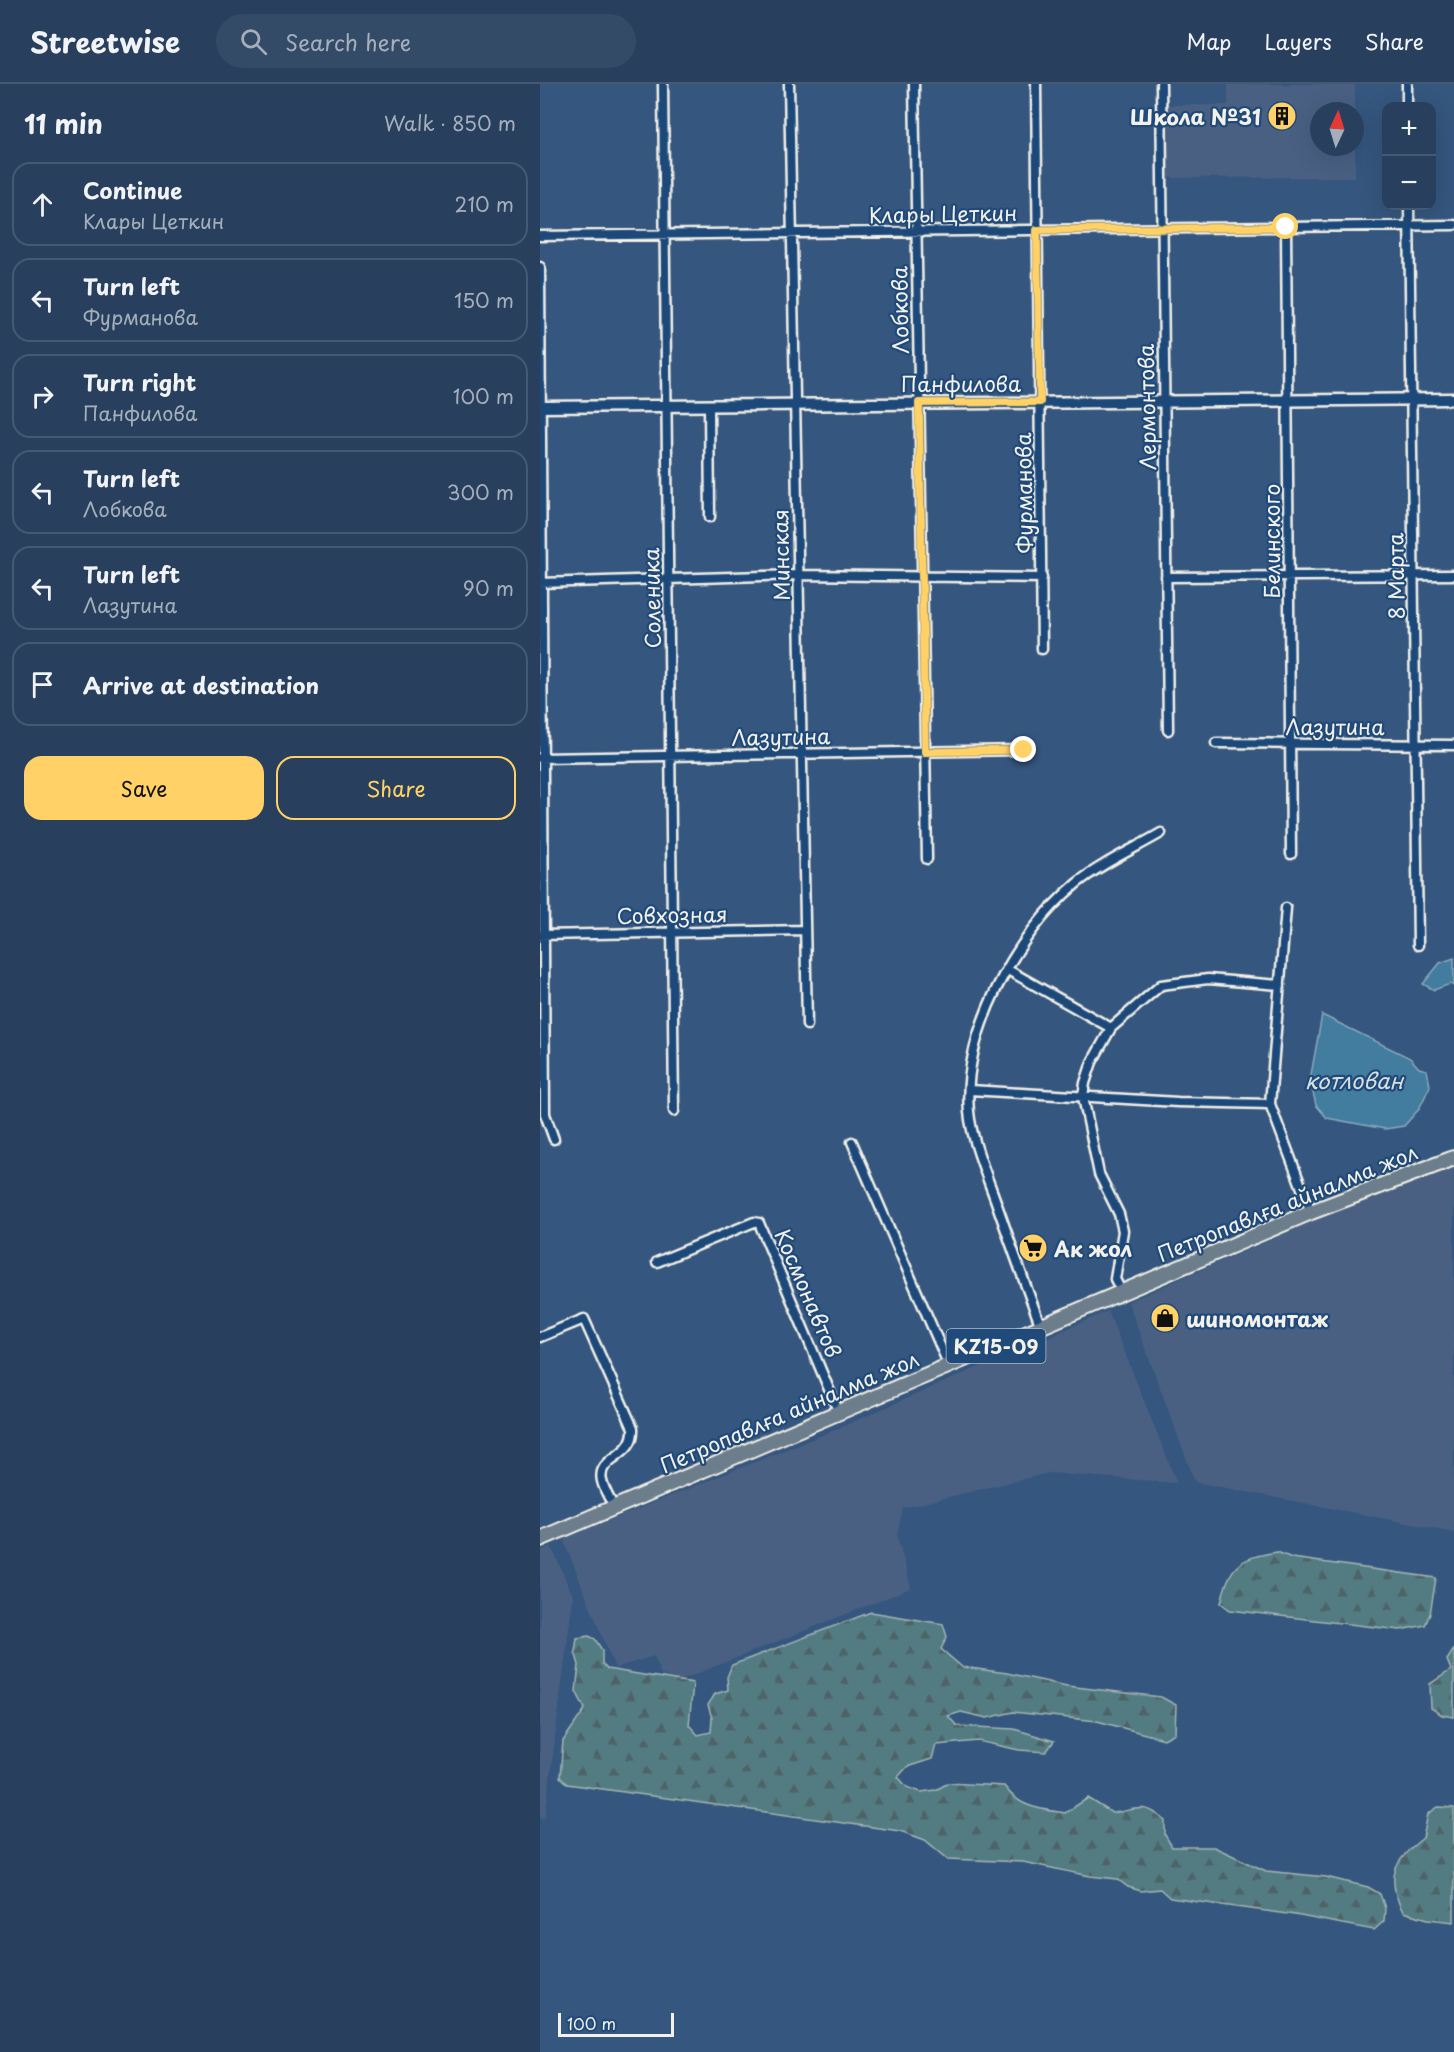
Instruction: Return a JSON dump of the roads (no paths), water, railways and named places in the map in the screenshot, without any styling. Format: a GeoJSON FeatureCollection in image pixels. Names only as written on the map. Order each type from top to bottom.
{"type":"FeatureCollection","features":[{"type":"Feature","properties":{"kind":"highway","name":"Петропавлға айналма жол"},"geometry":{"type":"LineString","coordinates":[[540,1539],[1311,1212],[1454,1158]]}},
{"type":"Feature","properties":{"kind":"street","name":"Соленика"},"geometry":{"type":"LineString","coordinates":[[663,84],[674,1111]]}},
{"type":"Feature","properties":{"kind":"street","name":"Минская"},"geometry":{"type":"LineString","coordinates":[[789,84],[807,1025]]}},
{"type":"Feature","properties":{"kind":"street","name":"Лобкова"},"geometry":{"type":"LineString","coordinates":[[914,84],[927,858]]}},
{"type":"Feature","properties":{"kind":"street","name":"Фурманова"},"geometry":{"type":"LineString","coordinates":[[1036,84],[1042,649]]}},
{"type":"Feature","properties":{"kind":"street","name":"Лермонтова"},"geometry":{"type":"LineString","coordinates":[[1161,84],[1168,730]]}},
{"type":"Feature","properties":{"kind":"street"},"geometry":{"type":"LineString","coordinates":[[1407,84],[1407,102]]}},
{"type":"Feature","properties":{"kind":"street","name":"8 Марта"},"geometry":{"type":"LineString","coordinates":[[1409,210],[1418,945]]}},
{"type":"Feature","properties":{"kind":"street","name":"Клары Цеткин"},"geometry":{"type":"LineString","coordinates":[[540,236],[1454,225]]}},
{"type":"Feature","properties":{"kind":"street","name":"Белинского"},"geometry":{"type":"LineString","coordinates":[[1286,227],[1292,854]]}},
{"type":"Feature","properties":{"kind":"street"},"geometry":{"type":"LineString","coordinates":[[540,267],[542,935],[545,1114],[554,1139]]}},
{"type":"Feature","properties":{"kind":"street","name":"Панфилова"},"geometry":{"type":"LineString","coordinates":[[541,407],[1454,399]]}},
{"type":"Feature","properties":{"kind":"street"},"geometry":{"type":"LineString","coordinates":[[709,405],[710,517]]}},
{"type":"Feature","properties":{"kind":"street"},"geometry":{"type":"LineString","coordinates":[[1166,577],[1454,575]]}},
{"type":"Feature","properties":{"kind":"street"},"geometry":{"type":"LineString","coordinates":[[541,583],[798,576],[1042,578]]}},
{"type":"Feature","properties":{"kind":"street","name":"Лазутина"},"geometry":{"type":"LineString","coordinates":[[1216,743],[1454,745]]}},
{"type":"Feature","properties":{"kind":"street","name":"Лазутина"},"geometry":{"type":"LineString","coordinates":[[542,758],[1024,750]]}},
{"type":"Feature","properties":{"kind":"street"},"geometry":{"type":"LineString","coordinates":[[1041,1327],[972,1130],[969,1090],[978,1034],[1025,939],[1055,904],[1077,883],[1161,832]]}},
{"type":"Feature","properties":{"kind":"street"},"geometry":{"type":"LineString","coordinates":[[1286,908],[1270,1104],[1311,1212]]}},
{"type":"Feature","properties":{"kind":"street","name":"Совхозная"},"geometry":{"type":"LineString","coordinates":[[542,935],[805,930]]}},
{"type":"Feature","properties":{"kind":"street"},"geometry":{"type":"LineString","coordinates":[[1008,970],[1111,1028]]}},
{"type":"Feature","properties":{"kind":"street"},"geometry":{"type":"LineString","coordinates":[[1122,1293],[1115,1279],[1123,1231],[1119,1214],[1099,1174],[1083,1097],[1087,1072],[1111,1028],[1153,990],[1169,983],[1208,979],[1280,985]]}},
{"type":"Feature","properties":{"kind":"street"},"geometry":{"type":"LineString","coordinates":[[969,1090],[1270,1104]]}},
{"type":"Feature","properties":{"kind":"street"},"geometry":{"type":"LineString","coordinates":[[852,1142],[949,1366]]}},
{"type":"Feature","properties":{"kind":"street","name":"Космонавтов"},"geometry":{"type":"LineString","coordinates":[[657,1262],[754,1222],[759,1223],[839,1413]]}},
{"type":"Feature","properties":{"kind":"street"},"geometry":{"type":"LineString","coordinates":[[540,1337],[584,1319],[633,1428],[632,1439],[626,1449],[605,1464],[602,1469],[603,1484],[614,1508]]}},
{"type":"Feature","properties":{"kind":"water"},"geometry":{"type":"Polygon","coordinates":[[[1454,958],[1454,986],[1450,984],[1434,990],[1423,984],[1440,963],[1454,958]]]}},
{"type":"Feature","properties":{"kind":"water","name":"котлован"},"geometry":{"type":"Polygon","coordinates":[[[1322,1015],[1410,1058],[1419,1068],[1427,1070],[1430,1086],[1419,1109],[1404,1126],[1385,1129],[1327,1118],[1316,1105],[1310,1080],[1322,1015]]]}},
{"type":"Feature","properties":{"kind":"place","name":"Школа №31"},"geometry":{"type":"Point","coordinates":[1282,116]}},
{"type":"Feature","properties":{"kind":"place","name":"Ак жол"},"geometry":{"type":"Point","coordinates":[1033,1248]}},
{"type":"Feature","properties":{"kind":"place","name":"шиномонтаж"},"geometry":{"type":"Point","coordinates":[1165,1318]}}]}
